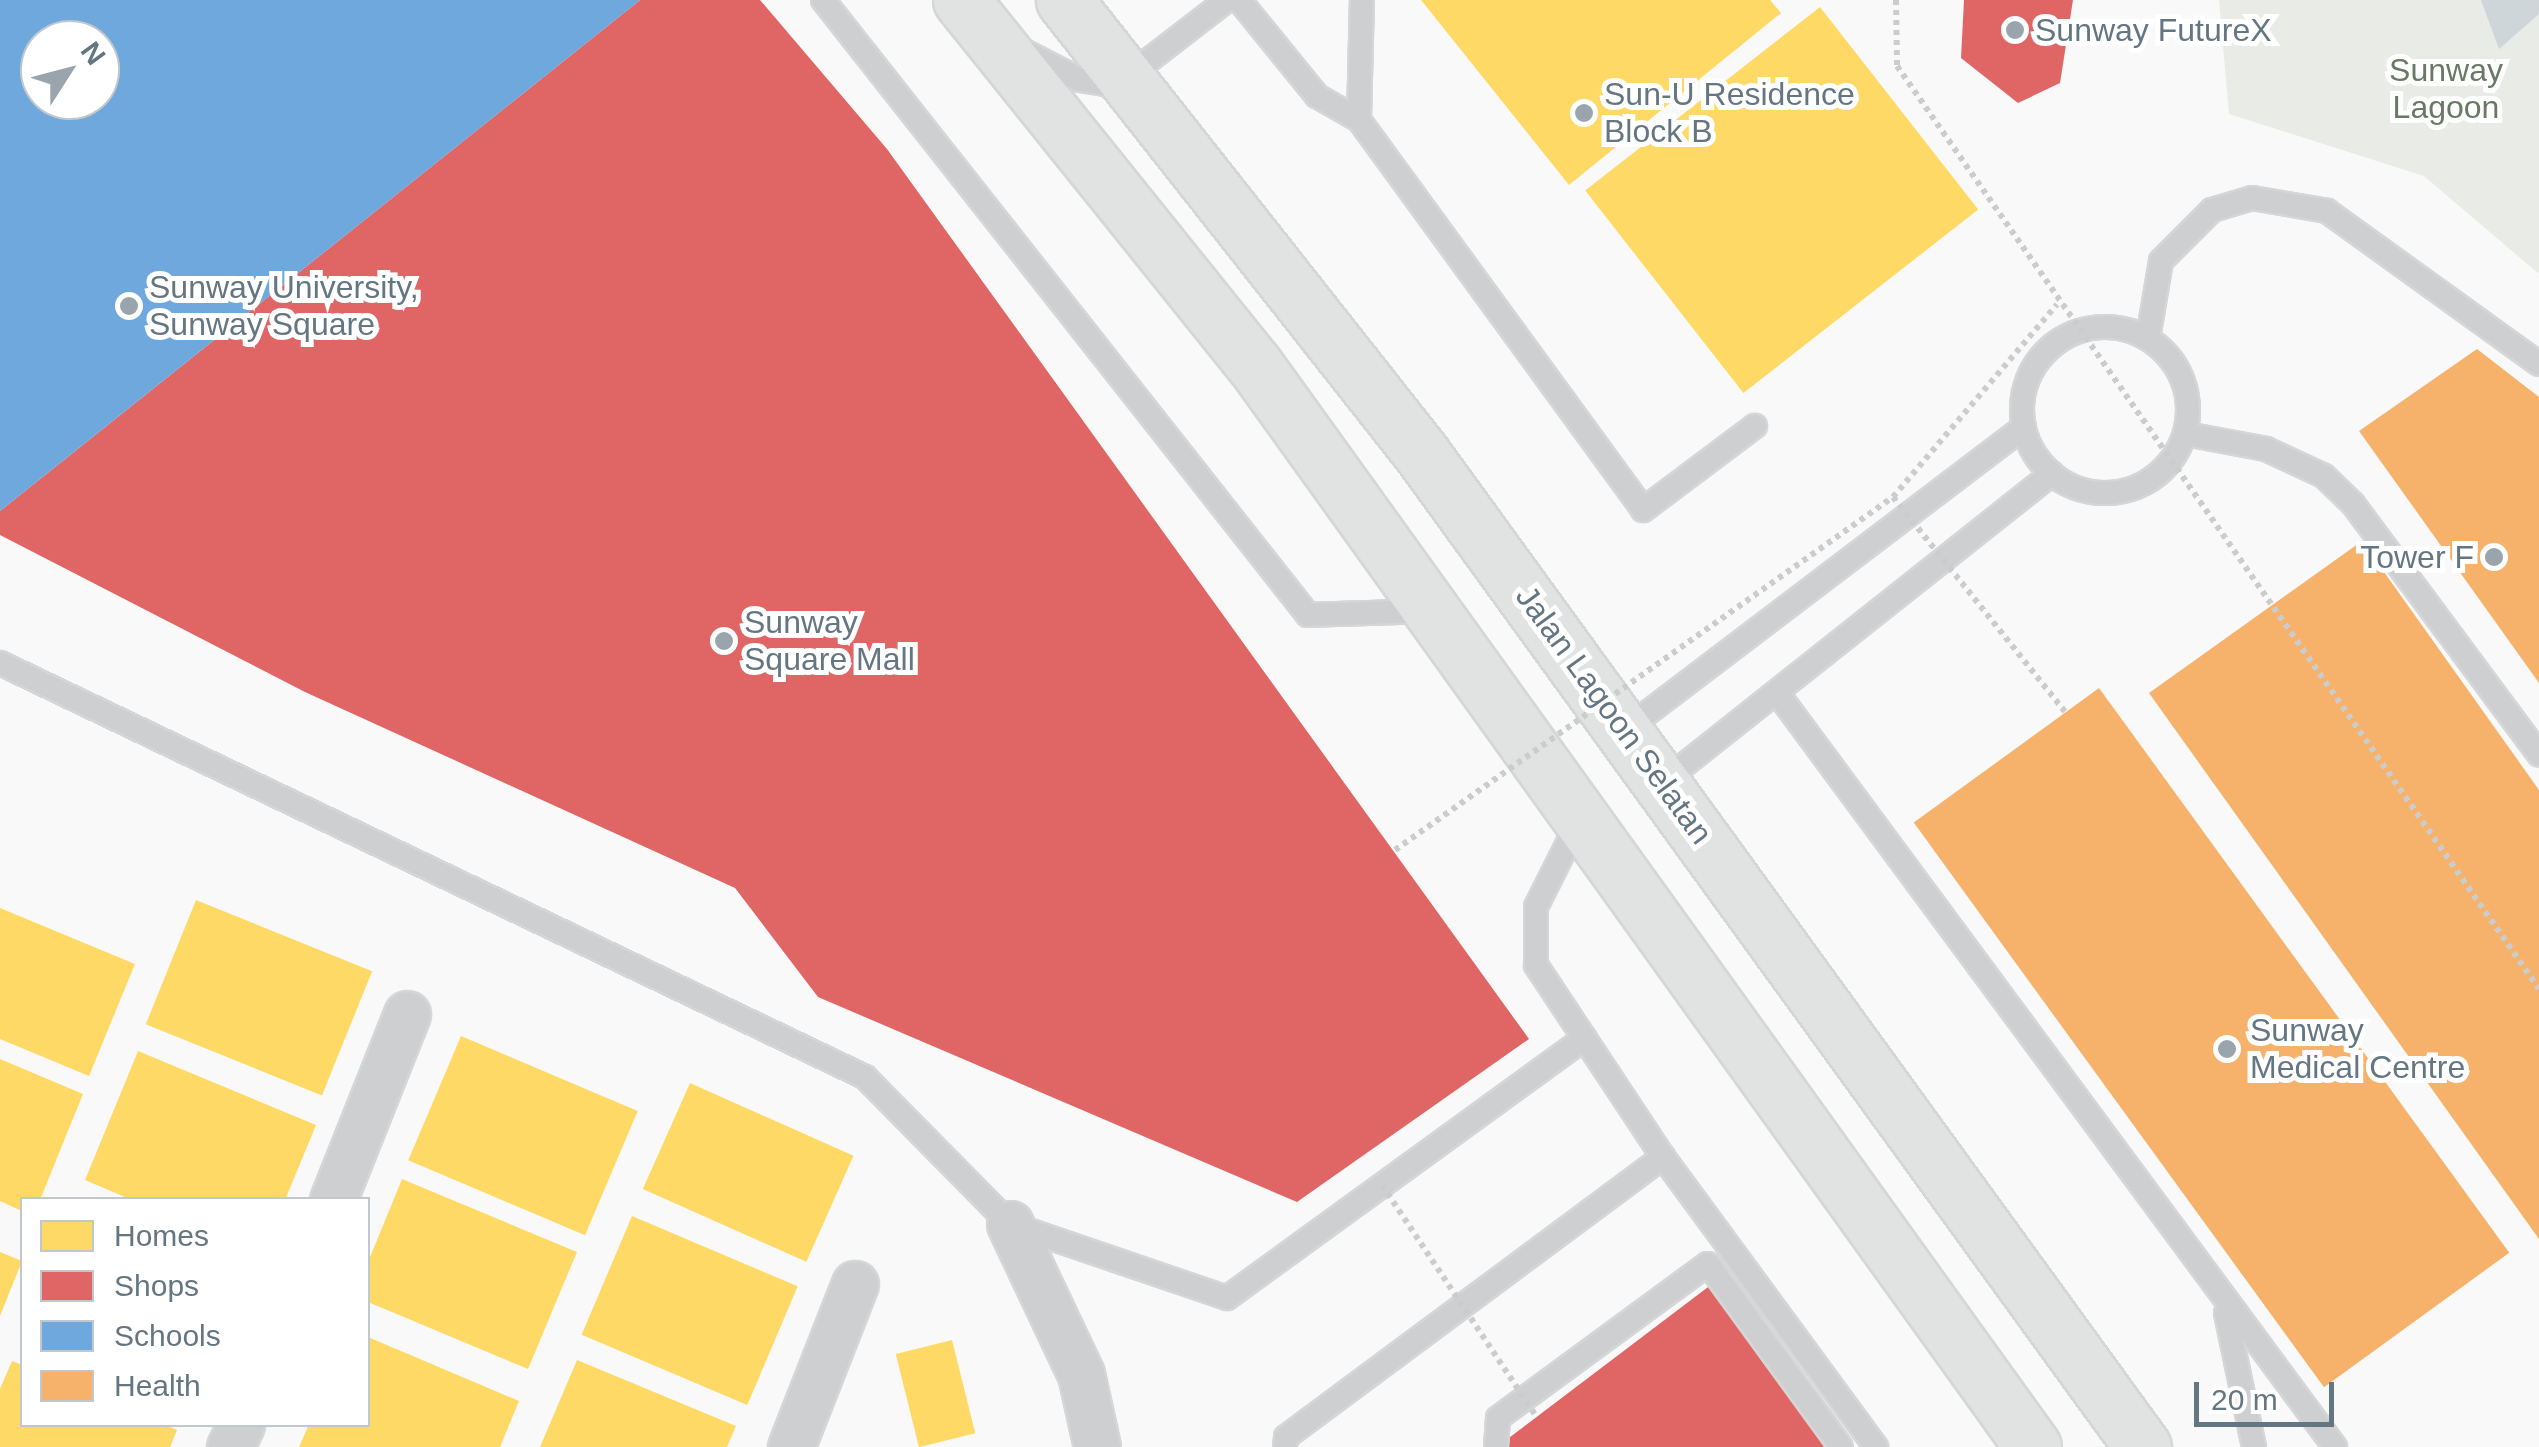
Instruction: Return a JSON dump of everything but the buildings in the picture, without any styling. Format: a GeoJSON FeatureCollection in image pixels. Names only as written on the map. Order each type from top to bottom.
{"type":"FeatureCollection","features":[{"type":"Feature","properties":{"kind":"main road","name":"Jalan Lagoon Selatan"},"geometry":{"type":"LineString","coordinates":[[1080,5],[1127,77],[1422,454],[1664,781],[2142,1447]]}},
{"type":"Feature","properties":{"kind":"main road"},"geometry":{"type":"LineString","coordinates":[[974,16],[1254,364],[1583,813],[2033,1447]]}},
{"type":"Feature","properties":{"kind":"street"},"geometry":{"type":"LineString","coordinates":[[334,1197],[407,1014]]}},
{"type":"Feature","properties":{"kind":"street"},"geometry":{"type":"LineString","coordinates":[[1010,1224],[1081,1374],[1097,1447]]}},
{"type":"Feature","properties":{"kind":"street"},"geometry":{"type":"LineString","coordinates":[[791,1447],[855,1284]]}},
{"type":"Feature","properties":{"kind":"lane"},"geometry":{"type":"LineString","coordinates":[[823,0],[1308,614],[1436,611]]}},
{"type":"Feature","properties":{"kind":"lane"},"geometry":{"type":"LineString","coordinates":[[974,16],[1069,74],[1105,84],[1127,77],[1227,0]]}},
{"type":"Feature","properties":{"kind":"lane"},"geometry":{"type":"LineString","coordinates":[[1239,0],[1317,96],[1358,120],[1643,510],[1755,426]]}},
{"type":"Feature","properties":{"kind":"lane"},"geometry":{"type":"LineString","coordinates":[[1358,120],[1362,0]]}},
{"type":"Feature","properties":{"kind":"lane"},"geometry":{"type":"LineString","coordinates":[[1080,5],[1065,37],[1069,74],[1088,154]]}},
{"type":"Feature","properties":{"kind":"lane"},"geometry":{"type":"LineString","coordinates":[[2148,338],[2161,260],[2212,210],[2252,198],[2328,211],[2539,364]]}},
{"type":"Feature","properties":{"kind":"lane"},"geometry":{"type":"LineString","coordinates":[[2095,327],[2148,338],[2182,380],[2186,434],[2154,477],[2130,490],[2076,488],[2052,474],[2034,452],[2024,426],[2022,399],[2046,350],[2095,327]]}},
{"type":"Feature","properties":{"kind":"lane"},"geometry":{"type":"LineString","coordinates":[[1625,730],[2024,426]]}},
{"type":"Feature","properties":{"kind":"lane"},"geometry":{"type":"LineString","coordinates":[[2186,434],[2266,449],[2324,476],[2352,504],[2539,754]]}},
{"type":"Feature","properties":{"kind":"lane"},"geometry":{"type":"LineString","coordinates":[[1664,781],[2052,474]]}},
{"type":"Feature","properties":{"kind":"lane"},"geometry":{"type":"LineString","coordinates":[[0,663],[866,1077],[1010,1224],[1226,1298],[1585,1038]]}},
{"type":"Feature","properties":{"kind":"lane"},"geometry":{"type":"LineString","coordinates":[[1778,694],[2224,1305],[2334,1447]]}},
{"type":"Feature","properties":{"kind":"lane"},"geometry":{"type":"LineString","coordinates":[[1583,813],[1536,907],[1536,965],[1663,1157],[1876,1447]]}},
{"type":"Feature","properties":{"kind":"lane"},"geometry":{"type":"LineString","coordinates":[[1285,1447],[1286,1437],[1663,1157]]}},
{"type":"Feature","properties":{"kind":"lane"},"geometry":{"type":"LineString","coordinates":[[1496,1447],[1498,1418],[1708,1264],[1841,1447]]}},
{"type":"Feature","properties":{"kind":"lane"},"geometry":{"type":"LineString","coordinates":[[2224,1305],[2254,1447]]}},
{"type":"Feature","properties":{"kind":"path"},"geometry":{"type":"LineString","coordinates":[[1896,0],[1897,66],[2057,304],[2539,988]]}},
{"type":"Feature","properties":{"kind":"path"},"geometry":{"type":"LineString","coordinates":[[1395,850],[1892,496],[2057,304]]}},
{"type":"Feature","properties":{"kind":"path"},"geometry":{"type":"LineString","coordinates":[[1892,496],[2065,712]]}},
{"type":"Feature","properties":{"kind":"path"},"geometry":{"type":"LineString","coordinates":[[1382,1185],[1537,1416]]}},
{"type":"Feature","properties":{"kind":"green space","name":"Sunway Lagoon"},"geometry":{"type":"Polygon","coordinates":[[[2219,0],[2539,0],[2539,274],[2424,176],[2229,114],[2219,0]]]}},
{"type":"Feature","properties":{"kind":"shaded area"},"geometry":{"type":"Polygon","coordinates":[[[2481,0],[2539,0],[2539,14],[2499,49],[2481,0]]]}},
{"type":"Feature","properties":{"kind":"place","name":"Sunway FutureX"},"geometry":{"type":"Point","coordinates":[2015,30]}},
{"type":"Feature","properties":{"kind":"place","name":"Sun-U Residence Block B"},"geometry":{"type":"Point","coordinates":[1584,113]}},
{"type":"Feature","properties":{"kind":"place","name":"Sunway University, Sunway Square"},"geometry":{"type":"Point","coordinates":[129,306]}},
{"type":"Feature","properties":{"kind":"place","name":"Tower F"},"geometry":{"type":"Point","coordinates":[2494,557]}},
{"type":"Feature","properties":{"kind":"place","name":"Sunway Square Mall"},"geometry":{"type":"Point","coordinates":[724,641]}},
{"type":"Feature","properties":{"kind":"place","name":"Sunway Medical Centre"},"geometry":{"type":"Point","coordinates":[2227,1049]}}]}
